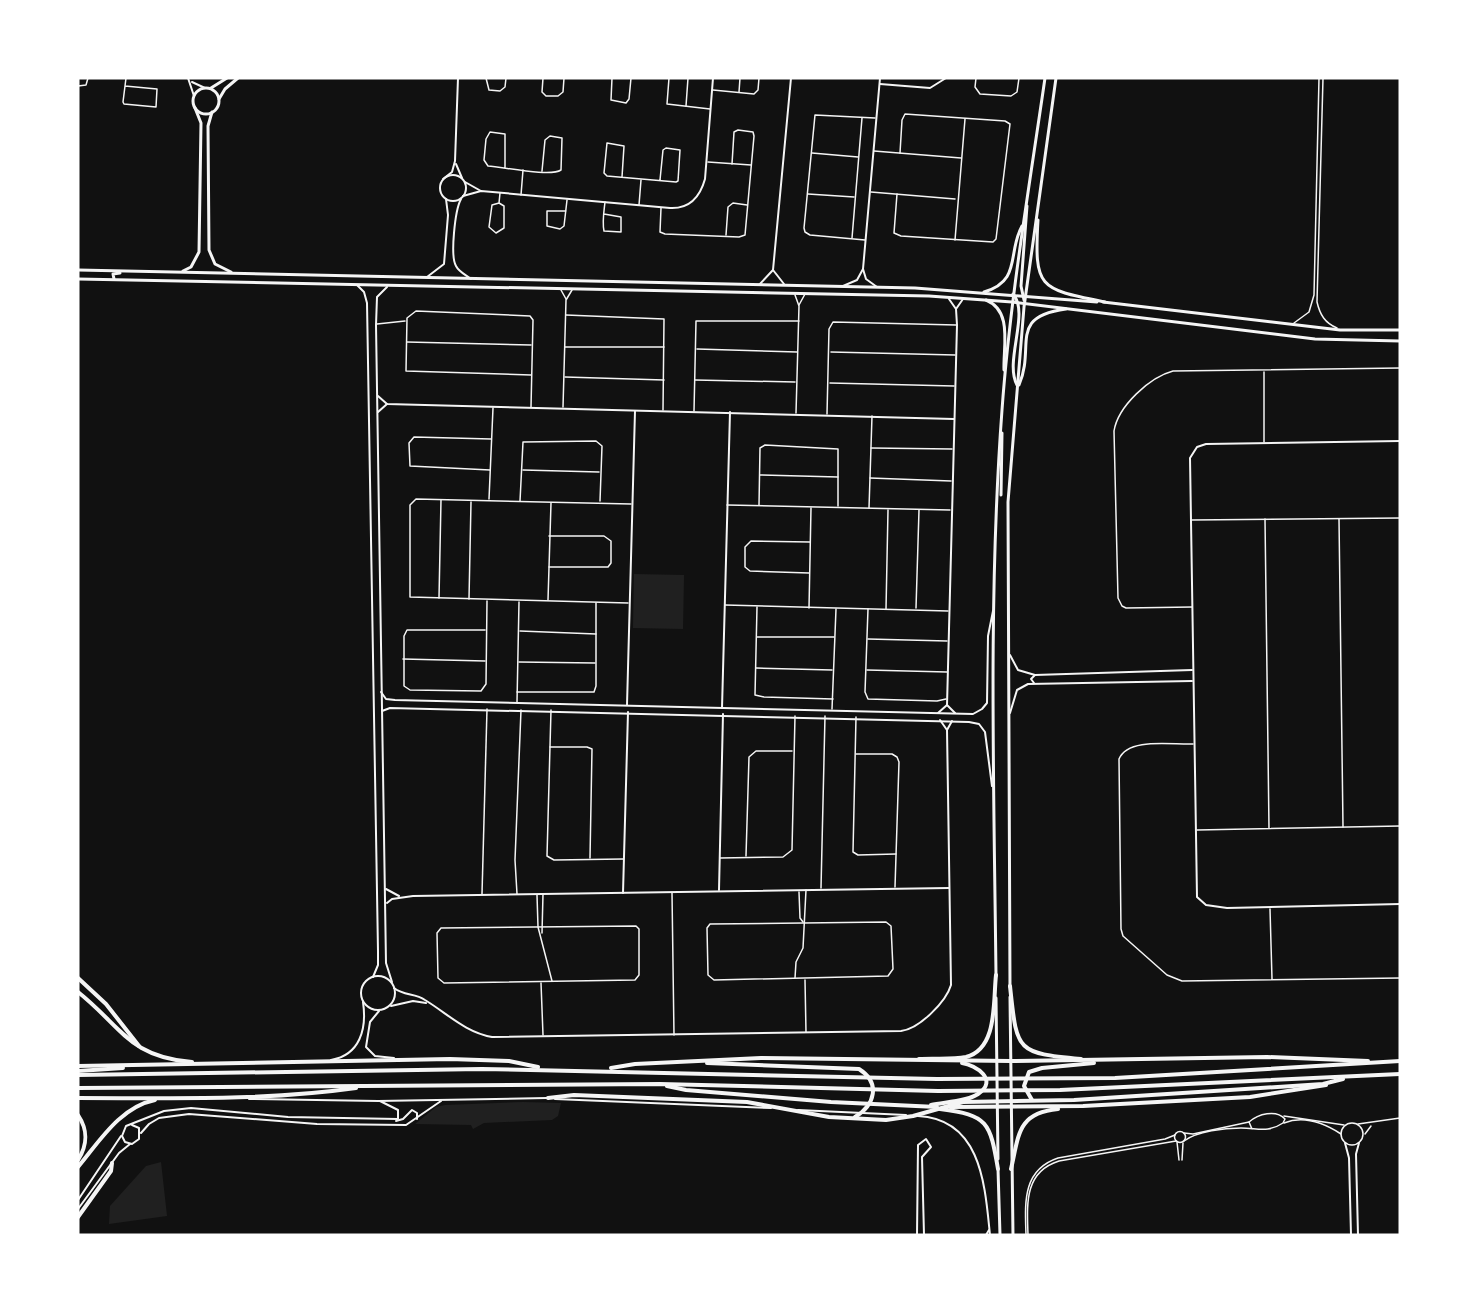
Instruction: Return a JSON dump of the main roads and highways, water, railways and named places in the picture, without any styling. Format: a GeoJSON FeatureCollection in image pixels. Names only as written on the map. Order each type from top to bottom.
{"type":"FeatureCollection","features":[{"type":"Feature","properties":{"kind":"highway"},"geometry":{"type":"LineString","coordinates":[[885,1060],[959,1058],[980,1049],[988,1036],[996,975]]}},
{"type":"Feature","properties":{"kind":"highway"},"geometry":{"type":"LineString","coordinates":[[78,978],[106,1004],[141,1049]]}},
{"type":"Feature","properties":{"kind":"highway"},"geometry":{"type":"LineString","coordinates":[[1010,987],[1015,1032],[1019,1041],[1028,1050],[1040,1055],[1106,1061]]}},
{"type":"Feature","properties":{"kind":"highway"},"geometry":{"type":"LineString","coordinates":[[78,992],[141,1049],[174,1060],[217,1064]]}},
{"type":"Feature","properties":{"kind":"highway"},"geometry":{"type":"LineString","coordinates":[[606,1070],[635,1064],[772,1058],[1106,1061],[1267,1057],[1387,1062]]}},
{"type":"Feature","properties":{"kind":"highway"},"geometry":{"type":"LineString","coordinates":[[78,1066],[405,1059],[501,1060],[545,1069]]}},
{"type":"Feature","properties":{"kind":"highway"},"geometry":{"type":"LineString","coordinates":[[921,1107],[972,1096],[983,1089],[985,1076],[978,1068],[948,1061]]}},
{"type":"Feature","properties":{"kind":"highway"},"geometry":{"type":"LineString","coordinates":[[1051,1107],[1029,1097],[1024,1086],[1029,1072],[1042,1068],[1106,1061]]}},
{"type":"Feature","properties":{"kind":"highway"},"geometry":{"type":"LineString","coordinates":[[78,1073],[545,1069],[938,1079],[1062,1078],[1149,1076],[1400,1061]]}},
{"type":"Feature","properties":{"kind":"highway"},"geometry":{"type":"LineString","coordinates":[[676,1062],[851,1066],[863,1071],[873,1086],[873,1098],[866,1109],[854,1119]]}},
{"type":"Feature","properties":{"kind":"highway"},"geometry":{"type":"LineString","coordinates":[[78,1073],[166,1064]]}},
{"type":"Feature","properties":{"kind":"highway"},"geometry":{"type":"LineString","coordinates":[[78,1088],[660,1084],[938,1090],[1060,1090],[1400,1074]]}},
{"type":"Feature","properties":{"kind":"highway"},"geometry":{"type":"LineString","coordinates":[[921,1107],[1083,1106],[1259,1096],[1320,1087],[1348,1077]]}},
{"type":"Feature","properties":{"kind":"highway"},"geometry":{"type":"LineString","coordinates":[[548,1098],[574,1095],[758,1103],[822,1116],[854,1119],[905,1118],[963,1102],[1087,1099],[1329,1083]]}},
{"type":"Feature","properties":{"kind":"highway"},"geometry":{"type":"LineString","coordinates":[[660,1084],[686,1090],[921,1107],[970,1113],[982,1119],[992,1134],[998,1169]]}},
{"type":"Feature","properties":{"kind":"highway"},"geometry":{"type":"LineString","coordinates":[[78,1098],[229,1098],[309,1094],[371,1085]]}},
{"type":"Feature","properties":{"kind":"highway"},"geometry":{"type":"LineString","coordinates":[[78,1167],[117,1121],[132,1109],[152,1101],[185,1098]]}},
{"type":"Feature","properties":{"kind":"highway"},"geometry":{"type":"LineString","coordinates":[[1011,1169],[1019,1132],[1025,1121],[1043,1111],[1083,1106]]}},
{"type":"Feature","properties":{"kind":"highway"},"geometry":{"type":"LineString","coordinates":[[78,1115],[86,1132],[86,1142],[78,1160]]}},
{"type":"Feature","properties":{"kind":"highway"},"geometry":{"type":"LineString","coordinates":[[78,1217],[111,1171],[112,1163]]}},
{"type":"Feature","properties":{"kind":"main road"},"geometry":{"type":"LineString","coordinates":[[180,272],[191,267],[198,256],[201,123],[195,108],[194,96],[227,78]]}},
{"type":"Feature","properties":{"kind":"main road"},"geometry":{"type":"LineString","coordinates":[[235,273],[220,267],[210,256],[208,126],[212,112],[217,107],[225,89],[238,78]]}},
{"type":"Feature","properties":{"kind":"main road"},"geometry":{"type":"LineString","coordinates":[[1000,1235],[994,799],[995,597],[1001,428],[1013,294],[1045,78]]}},
{"type":"Feature","properties":{"kind":"main road"},"geometry":{"type":"LineString","coordinates":[[1024,295],[1056,78]]}},
{"type":"Feature","properties":{"kind":"main road"},"geometry":{"type":"LineString","coordinates":[[208,88],[219,99]]}},
{"type":"Feature","properties":{"kind":"main road"},"geometry":{"type":"LineString","coordinates":[[195,108],[204,114],[212,112]]}},
{"type":"Feature","properties":{"kind":"main road"},"geometry":{"type":"LineString","coordinates":[[1012,1235],[1007,553],[1008,502],[1025,303],[1027,204]]}},
{"type":"Feature","properties":{"kind":"main road"},"geometry":{"type":"LineString","coordinates":[[1038,206],[1035,258],[1043,280],[1058,292],[1105,302]]}},
{"type":"Feature","properties":{"kind":"main road"},"geometry":{"type":"LineString","coordinates":[[199,214],[203,217],[208,214]]}},
{"type":"Feature","properties":{"kind":"main road"},"geometry":{"type":"LineString","coordinates":[[984,292],[1000,286],[1008,277],[1017,237],[1023,225]]}},
{"type":"Feature","properties":{"kind":"main road"},"geometry":{"type":"LineString","coordinates":[[78,270],[915,288],[1105,302],[1341,330],[1400,330]]}},
{"type":"Feature","properties":{"kind":"main road"},"geometry":{"type":"LineString","coordinates":[[114,279],[112,275],[114,273],[136,271]]}},
{"type":"Feature","properties":{"kind":"main road"},"geometry":{"type":"LineString","coordinates":[[258,282],[283,280],[285,277],[281,274]]}},
{"type":"Feature","properties":{"kind":"main road"},"geometry":{"type":"LineString","coordinates":[[78,279],[577,287],[929,296],[1018,302],[1315,339],[1400,341]]}},
{"type":"Feature","properties":{"kind":"main road"},"geometry":{"type":"LineString","coordinates":[[672,283],[675,287],[672,290]]}},
{"type":"Feature","properties":{"kind":"main road"},"geometry":{"type":"LineString","coordinates":[[686,291],[687,284]]}},
{"type":"Feature","properties":{"kind":"main road"},"geometry":{"type":"LineString","coordinates":[[915,288],[917,292],[915,296]]}},
{"type":"Feature","properties":{"kind":"main road"},"geometry":{"type":"LineString","coordinates":[[929,289],[927,291],[929,296]]}},
{"type":"Feature","properties":{"kind":"main road"},"geometry":{"type":"LineString","coordinates":[[1013,294],[1018,302],[1013,373],[1018,387]]}},
{"type":"Feature","properties":{"kind":"main road"},"geometry":{"type":"LineString","coordinates":[[986,300],[999,307],[1004,318],[1005,379]]}},
{"type":"Feature","properties":{"kind":"main road"},"geometry":{"type":"LineString","coordinates":[[1018,387],[1030,324],[1042,314],[1066,309]]}},
{"type":"Feature","properties":{"kind":"main road"},"geometry":{"type":"LineString","coordinates":[[1001,428],[1004,444],[1000,502],[1004,505],[1008,502]]}}]}
